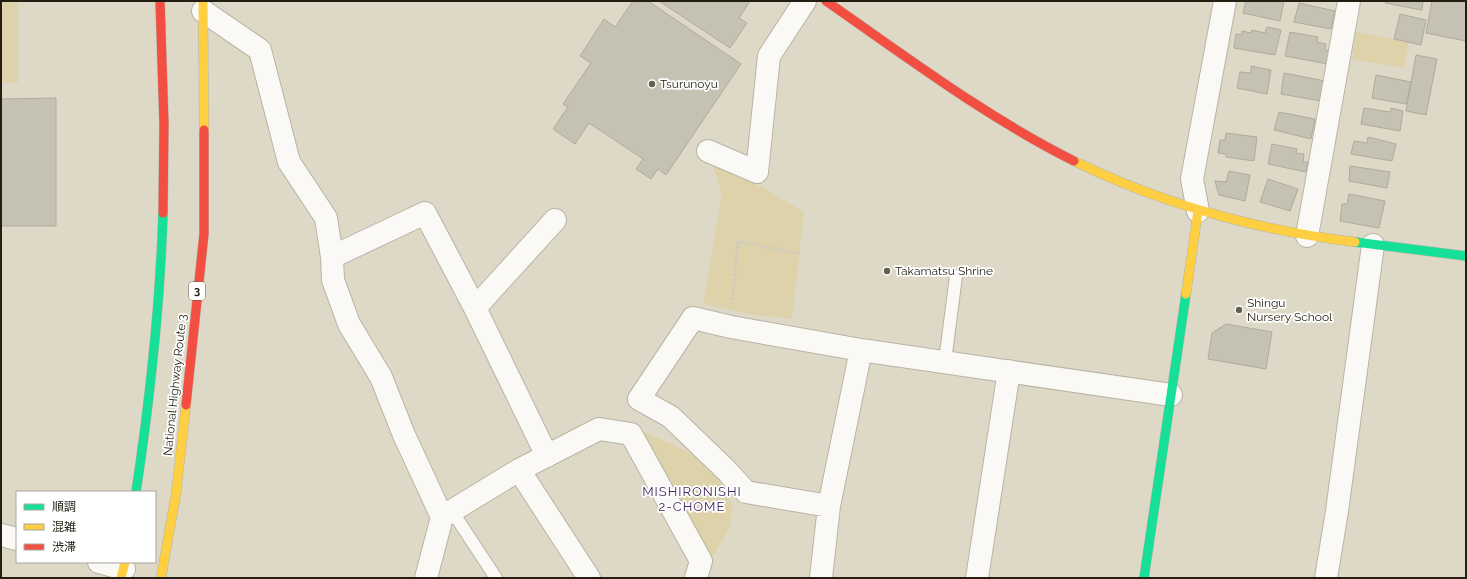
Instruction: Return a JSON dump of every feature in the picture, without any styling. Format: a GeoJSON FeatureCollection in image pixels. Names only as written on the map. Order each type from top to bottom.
{"type":"FeatureCollection","features":[{"type":"Feature","properties":{"kind":"main road","name":"National Highway Route 3"},"geometry":{"type":"LineString","coordinates":[[136,491],[155,360],[164,184],[163,54],[160,1]]}},
{"type":"Feature","properties":{"kind":"main road"},"geometry":{"type":"LineString","coordinates":[[826,1],[951,88],[1034,141],[1115,181],[1198,211],[1307,236],[1372,246],[1466,256]]}},
{"type":"Feature","properties":{"kind":"main road","name":"National Highway Route 3"},"geometry":{"type":"LineString","coordinates":[[161,578],[176,494],[204,234],[203,6]]}},
{"type":"Feature","properties":{"kind":"main road"},"geometry":{"type":"LineString","coordinates":[[1144,578],[1198,211]]}},
{"type":"Feature","properties":{"kind":"street"},"geometry":{"type":"LineString","coordinates":[[708,151],[757,172],[769,56],[805,1]]}},
{"type":"Feature","properties":{"kind":"street"},"geometry":{"type":"LineString","coordinates":[[1198,211],[1192,179],[1225,1]]}},
{"type":"Feature","properties":{"kind":"street"},"geometry":{"type":"LineString","coordinates":[[1307,236],[1349,1]]}},
{"type":"Feature","properties":{"kind":"street"},"geometry":{"type":"LineString","coordinates":[[203,6],[260,50],[289,162],[326,218],[332,257],[333,280],[349,324],[381,377],[404,435],[447,514]]}},
{"type":"Feature","properties":{"kind":"street"},"geometry":{"type":"LineString","coordinates":[[332,257],[425,213],[475,308],[546,456]]}},
{"type":"Feature","properties":{"kind":"street"},"geometry":{"type":"LineString","coordinates":[[475,308],[554,220]]}},
{"type":"Feature","properties":{"kind":"street"},"geometry":{"type":"LineString","coordinates":[[1326,578],[1337,510],[1372,246]]}},
{"type":"Feature","properties":{"kind":"street"},"geometry":{"type":"LineString","coordinates":[[829,506],[746,492],[727,471],[671,417],[639,399],[693,318],[731,327],[861,350],[1171,395]]}},
{"type":"Feature","properties":{"kind":"street"},"geometry":{"type":"LineString","coordinates":[[821,578],[829,506],[861,350]]}},
{"type":"Feature","properties":{"kind":"street"},"geometry":{"type":"LineString","coordinates":[[977,578],[1009,371]]}},
{"type":"Feature","properties":{"kind":"street"},"geometry":{"type":"LineString","coordinates":[[426,578],[447,514],[519,470],[599,429],[631,434],[701,561],[696,578]]}},
{"type":"Feature","properties":{"kind":"street"},"geometry":{"type":"LineString","coordinates":[[519,470],[589,578]]}},
{"type":"Feature","properties":{"kind":"street"},"geometry":{"type":"LineString","coordinates":[[1,535],[16,539]]}},
{"type":"Feature","properties":{"kind":"street"},"geometry":{"type":"LineString","coordinates":[[102,563],[123,570]]}},
{"type":"Feature","properties":{"kind":"lane"},"geometry":{"type":"LineString","coordinates":[[945,361],[956,276]]}},
{"type":"Feature","properties":{"kind":"lane"},"geometry":{"type":"LineString","coordinates":[[447,514],[496,578]]}},
{"type":"Feature","properties":{"kind":"path"},"geometry":{"type":"LineString","coordinates":[[734,276],[738,241],[800,254]]}},
{"type":"Feature","properties":{"kind":"path"},"geometry":{"type":"LineString","coordinates":[[915,268],[956,276]]}},
{"type":"Feature","properties":{"kind":"shaded area"},"geometry":{"type":"Polygon","coordinates":[[[1,1],[18,1],[18,83],[1,83],[1,1]]]}},
{"type":"Feature","properties":{"kind":"shaded area"},"geometry":{"type":"Polygon","coordinates":[[[1356,32],[1408,42],[1404,68],[1352,59],[1356,32]]]}},
{"type":"Feature","properties":{"kind":"shaded area"},"geometry":{"type":"Polygon","coordinates":[[[712,164],[767,190],[804,212],[792,319],[750,314],[703,304],[722,193],[712,164]]]}},
{"type":"Feature","properties":{"kind":"shaded area"},"geometry":{"type":"Polygon","coordinates":[[[640,430],[689,452],[719,480],[733,507],[729,530],[710,560],[640,430]]]}},
{"type":"Feature","properties":{"kind":"building","name":"Tsurunoyu"},"geometry":{"type":"Polygon","coordinates":[[[633,1],[648,1],[741,64],[666,175],[658,169],[651,179],[636,169],[643,159],[589,123],[575,144],[553,129],[568,107],[563,104],[591,63],[580,56],[604,19],[615,27],[633,1]]]}},
{"type":"Feature","properties":{"kind":"building"},"geometry":{"type":"Polygon","coordinates":[[[659,1],[750,1],[739,18],[747,23],[730,48],[659,1]]]}},
{"type":"Feature","properties":{"kind":"building"},"geometry":{"type":"Polygon","coordinates":[[[1246,1],[1284,1],[1280,21],[1243,13],[1246,1]]]}},
{"type":"Feature","properties":{"kind":"building"},"geometry":{"type":"Polygon","coordinates":[[[1386,1],[1423,1],[1422,10],[1385,3],[1386,1]]]}},
{"type":"Feature","properties":{"kind":"building"},"geometry":{"type":"Polygon","coordinates":[[[1432,1],[1466,1],[1466,41],[1426,33],[1432,1]]]}},
{"type":"Feature","properties":{"kind":"building"},"geometry":{"type":"Polygon","coordinates":[[[1299,3],[1335,11],[1331,29],[1294,22],[1299,3]]]}},
{"type":"Feature","properties":{"kind":"building"},"geometry":{"type":"Polygon","coordinates":[[[1400,14],[1426,20],[1421,45],[1394,39],[1400,14]]]}},
{"type":"Feature","properties":{"kind":"building"},"geometry":{"type":"Polygon","coordinates":[[[1267,27],[1281,30],[1275,55],[1234,48],[1236,34],[1242,35],[1242,31],[1251,33],[1252,30],[1265,33],[1267,27]]]}},
{"type":"Feature","properties":{"kind":"building"},"geometry":{"type":"Polygon","coordinates":[[[1290,32],[1318,37],[1317,42],[1326,44],[1325,50],[1331,51],[1328,64],[1285,56],[1290,32]]]}},
{"type":"Feature","properties":{"kind":"building"},"geometry":{"type":"Polygon","coordinates":[[[1416,55],[1437,59],[1426,115],[1406,111],[1416,55]]]}},
{"type":"Feature","properties":{"kind":"building"},"geometry":{"type":"Polygon","coordinates":[[[1251,66],[1271,70],[1267,94],[1237,88],[1240,72],[1251,73],[1251,66]]]}},
{"type":"Feature","properties":{"kind":"building"},"geometry":{"type":"Polygon","coordinates":[[[1284,73],[1325,81],[1321,101],[1281,94],[1284,73]]]}},
{"type":"Feature","properties":{"kind":"building"},"geometry":{"type":"Polygon","coordinates":[[[1376,75],[1411,82],[1406,104],[1372,98],[1376,75]]]}},
{"type":"Feature","properties":{"kind":"building"},"geometry":{"type":"Polygon","coordinates":[[[56,98],[56,226],[1,226],[1,99],[56,98]]]}},
{"type":"Feature","properties":{"kind":"building"},"geometry":{"type":"Polygon","coordinates":[[[1364,108],[1390,112],[1391,108],[1403,111],[1400,131],[1361,124],[1364,108]]]}},
{"type":"Feature","properties":{"kind":"building"},"geometry":{"type":"Polygon","coordinates":[[[1279,112],[1315,119],[1311,139],[1274,130],[1279,112]]]}},
{"type":"Feature","properties":{"kind":"building"},"geometry":{"type":"Polygon","coordinates":[[[1226,133],[1257,137],[1254,161],[1226,157],[1226,154],[1218,153],[1220,140],[1225,140],[1226,133]]]}},
{"type":"Feature","properties":{"kind":"building"},"geometry":{"type":"Polygon","coordinates":[[[1368,137],[1396,144],[1392,161],[1351,154],[1354,141],[1367,143],[1368,137]]]}},
{"type":"Feature","properties":{"kind":"building"},"geometry":{"type":"Polygon","coordinates":[[[1272,144],[1297,149],[1296,153],[1304,154],[1303,162],[1308,162],[1306,172],[1268,164],[1272,144]]]}},
{"type":"Feature","properties":{"kind":"building"},"geometry":{"type":"Polygon","coordinates":[[[1350,166],[1390,172],[1387,188],[1349,181],[1350,166]]]}},
{"type":"Feature","properties":{"kind":"building"},"geometry":{"type":"Polygon","coordinates":[[[1229,171],[1250,175],[1245,201],[1219,195],[1215,181],[1226,182],[1229,171]]]}},
{"type":"Feature","properties":{"kind":"building"},"geometry":{"type":"Polygon","coordinates":[[[1268,179],[1298,189],[1290,211],[1260,202],[1268,179]]]}},
{"type":"Feature","properties":{"kind":"building"},"geometry":{"type":"Polygon","coordinates":[[[1349,194],[1385,201],[1379,228],[1340,221],[1342,204],[1347,204],[1349,194]]]}},
{"type":"Feature","properties":{"kind":"building"},"geometry":{"type":"Polygon","coordinates":[[[1226,324],[1272,332],[1266,369],[1208,359],[1212,333],[1226,324]]]}},
{"type":"Feature","properties":{"kind":"traffic: fast"},"geometry":{"type":"LineString","coordinates":[[136,491],[154,353],[162,248],[163,213]]}},
{"type":"Feature","properties":{"kind":"traffic: fast"},"geometry":{"type":"LineString","coordinates":[[1355,242],[1466,256]]}},
{"type":"Feature","properties":{"kind":"traffic: fast"},"geometry":{"type":"LineString","coordinates":[[1144,578],[1186,294]]}},
{"type":"Feature","properties":{"kind":"traffic: slow"},"geometry":{"type":"LineString","coordinates":[[203,1],[204,130]]}},
{"type":"Feature","properties":{"kind":"traffic: slow"},"geometry":{"type":"LineString","coordinates":[[1074,161],[1142,191],[1211,214],[1246,223],[1318,237],[1355,242]]}},
{"type":"Feature","properties":{"kind":"traffic: slow"},"geometry":{"type":"LineString","coordinates":[[1186,294],[1198,211]]}},
{"type":"Feature","properties":{"kind":"traffic: slow"},"geometry":{"type":"LineString","coordinates":[[161,578],[176,494],[186,405]]}},
{"type":"Feature","properties":{"kind":"traffic: slow"},"geometry":{"type":"LineString","coordinates":[[121,578],[125,563]]}},
{"type":"Feature","properties":{"kind":"traffic: jam"},"geometry":{"type":"LineString","coordinates":[[160,1],[164,124],[163,213]]}},
{"type":"Feature","properties":{"kind":"traffic: jam"},"geometry":{"type":"LineString","coordinates":[[826,1],[947,86],[1041,144],[1074,161]]}},
{"type":"Feature","properties":{"kind":"traffic: jam"},"geometry":{"type":"LineString","coordinates":[[186,405],[204,234],[204,130]]}},
{"type":"Feature","properties":{"kind":"place","name":"Tsurunoyu"},"geometry":{"type":"Point","coordinates":[652,84]}},
{"type":"Feature","properties":{"kind":"place","name":"Takamatsu Shrine"},"geometry":{"type":"Point","coordinates":[887,271]}},
{"type":"Feature","properties":{"kind":"place","name":"Shingu Nursery School"},"geometry":{"type":"Point","coordinates":[1239,310]}},
{"type":"Feature","properties":{"kind":"district","name":"MISHIRONISHI 2-CHOME"},"geometry":{"type":"Point","coordinates":[692,498]}}]}
